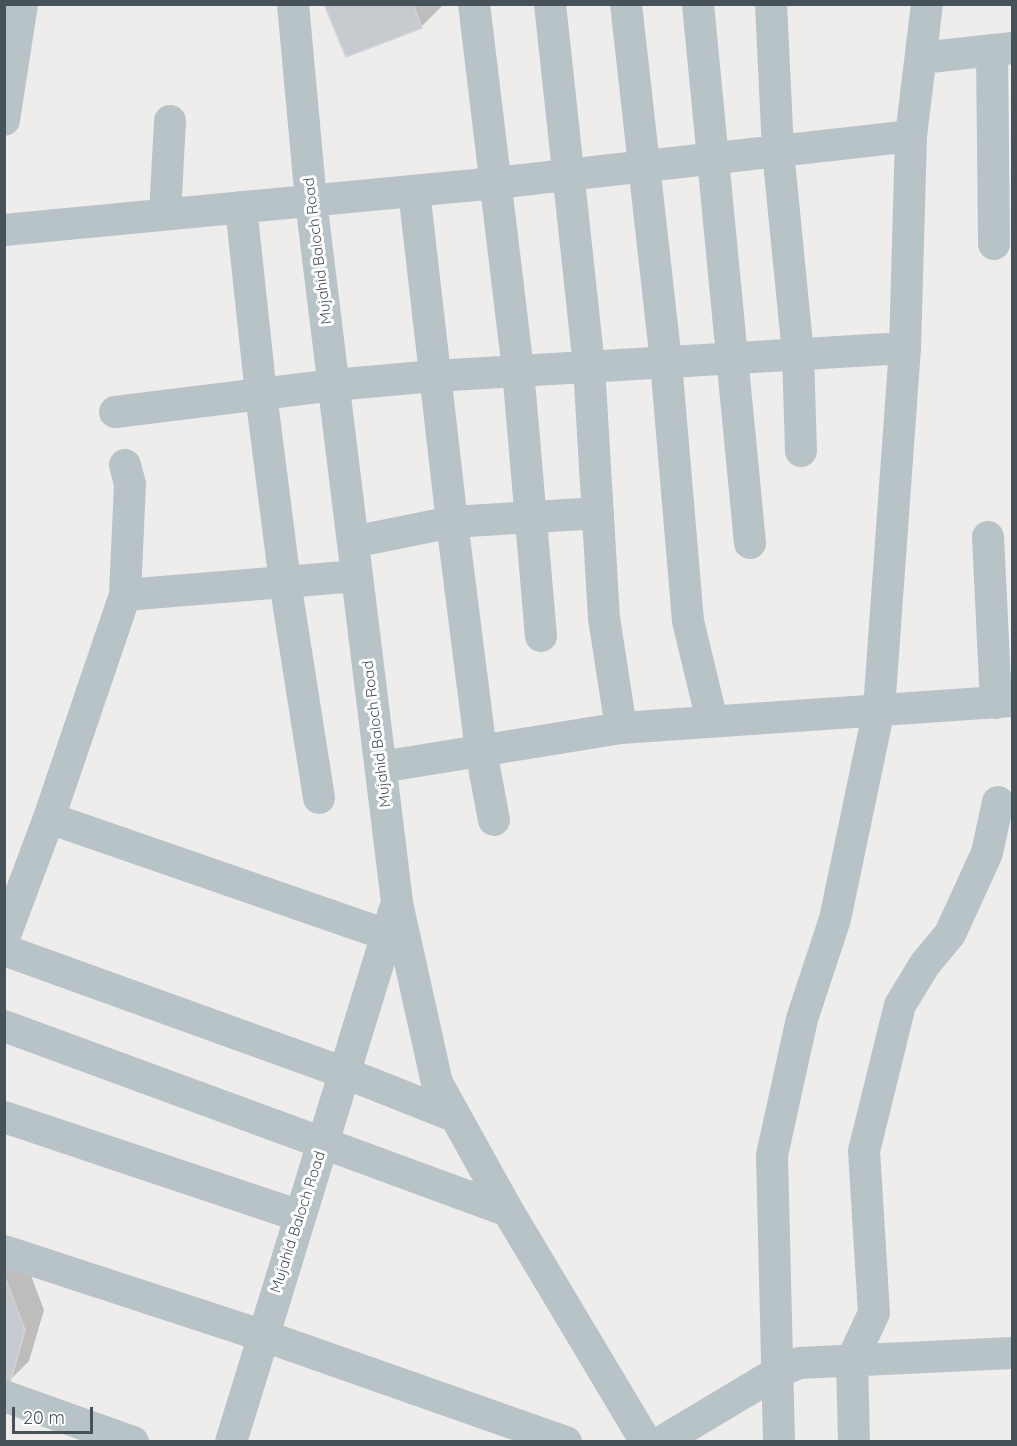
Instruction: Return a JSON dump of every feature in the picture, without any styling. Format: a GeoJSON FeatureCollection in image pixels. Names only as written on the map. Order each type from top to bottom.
{"type":"FeatureCollection","features":[{"type":"Feature","properties":{"kind":"street"},"geometry":{"type":"LineString","coordinates":[[4,120],[22,4]]}},
{"type":"Feature","properties":{"kind":"street","name":"Mujahid Baloch Road"},"geometry":{"type":"LineString","coordinates":[[231,1442],[262,1335],[397,902],[311,201],[293,4]]}},
{"type":"Feature","properties":{"kind":"street"},"geometry":{"type":"LineString","coordinates":[[474,4],[518,370],[542,636]]}},
{"type":"Feature","properties":{"kind":"street"},"geometry":{"type":"LineString","coordinates":[[550,4],[589,366],[604,618],[621,728]]}},
{"type":"Feature","properties":{"kind":"street"},"geometry":{"type":"LineString","coordinates":[[626,4],[666,362],[688,621],[712,721]]}},
{"type":"Feature","properties":{"kind":"street"},"geometry":{"type":"LineString","coordinates":[[698,4],[750,543]]}},
{"type":"Feature","properties":{"kind":"street"},"geometry":{"type":"LineString","coordinates":[[771,4],[778,151],[798,354],[801,451]]}},
{"type":"Feature","properties":{"kind":"street"},"geometry":{"type":"LineString","coordinates":[[779,1442],[772,1155],[802,1019],[835,919],[879,709],[905,348],[911,136],[927,4]]}},
{"type":"Feature","properties":{"kind":"street"},"geometry":{"type":"LineString","coordinates":[[921,58],[1002,49],[994,244]]}},
{"type":"Feature","properties":{"kind":"street"},"geometry":{"type":"LineString","coordinates":[[165,214],[170,121]]}},
{"type":"Feature","properties":{"kind":"street"},"geometry":{"type":"LineString","coordinates":[[4,230],[496,183],[911,136]]}},
{"type":"Feature","properties":{"kind":"street"},"geometry":{"type":"LineString","coordinates":[[414,191],[434,376],[481,751],[494,820]]}},
{"type":"Feature","properties":{"kind":"street"},"geometry":{"type":"LineString","coordinates":[[242,207],[261,394],[285,582],[319,798]]}},
{"type":"Feature","properties":{"kind":"street"},"geometry":{"type":"LineString","coordinates":[[115,412],[334,385],[434,376],[905,348]]}},
{"type":"Feature","properties":{"kind":"street"},"geometry":{"type":"LineString","coordinates":[[4,938],[50,818],[125,595],[130,484],[125,465]]}},
{"type":"Feature","properties":{"kind":"street"},"geometry":{"type":"LineString","coordinates":[[353,542],[452,522],[598,513]]}},
{"type":"Feature","properties":{"kind":"street"},"geometry":{"type":"LineString","coordinates":[[381,767],[621,728],[1004,702],[988,537]]}},
{"type":"Feature","properties":{"kind":"street"},"geometry":{"type":"LineString","coordinates":[[125,595],[357,576]]}},
{"type":"Feature","properties":{"kind":"street"},"geometry":{"type":"LineString","coordinates":[[854,1442],[852,1360],[874,1313],[864,1151],[900,1005],[925,964],[951,934],[987,853],[999,801]]}},
{"type":"Feature","properties":{"kind":"street"},"geometry":{"type":"LineString","coordinates":[[50,818],[387,935]]}},
{"type":"Feature","properties":{"kind":"street"},"geometry":{"type":"LineString","coordinates":[[397,902],[437,1083],[508,1211],[646,1442]]}},
{"type":"Feature","properties":{"kind":"street"},"geometry":{"type":"LineString","coordinates":[[4,950],[345,1073],[456,1117]]}},
{"type":"Feature","properties":{"kind":"street"},"geometry":{"type":"LineString","coordinates":[[4,1026],[508,1211]]}},
{"type":"Feature","properties":{"kind":"street"},"geometry":{"type":"LineString","coordinates":[[4,1116],[300,1216]]}},
{"type":"Feature","properties":{"kind":"street"},"geometry":{"type":"LineString","coordinates":[[4,1251],[262,1335],[566,1442]]}},
{"type":"Feature","properties":{"kind":"street"},"geometry":{"type":"LineString","coordinates":[[661,1442],[778,1372],[799,1363],[1012,1353]]}},
{"type":"Feature","properties":{"kind":"street"},"geometry":{"type":"LineString","coordinates":[[4,1396],[133,1442]]}},
{"type":"Feature","properties":{"kind":"building"},"geometry":{"type":"Polygon","coordinates":[[[324,4],[413,4],[422,28],[346,57],[324,4]]]}},
{"type":"Feature","properties":{"kind":"building"},"geometry":{"type":"Polygon","coordinates":[[[4,1275],[25,1330],[10,1383],[4,1381],[4,1275]]]}}]}
